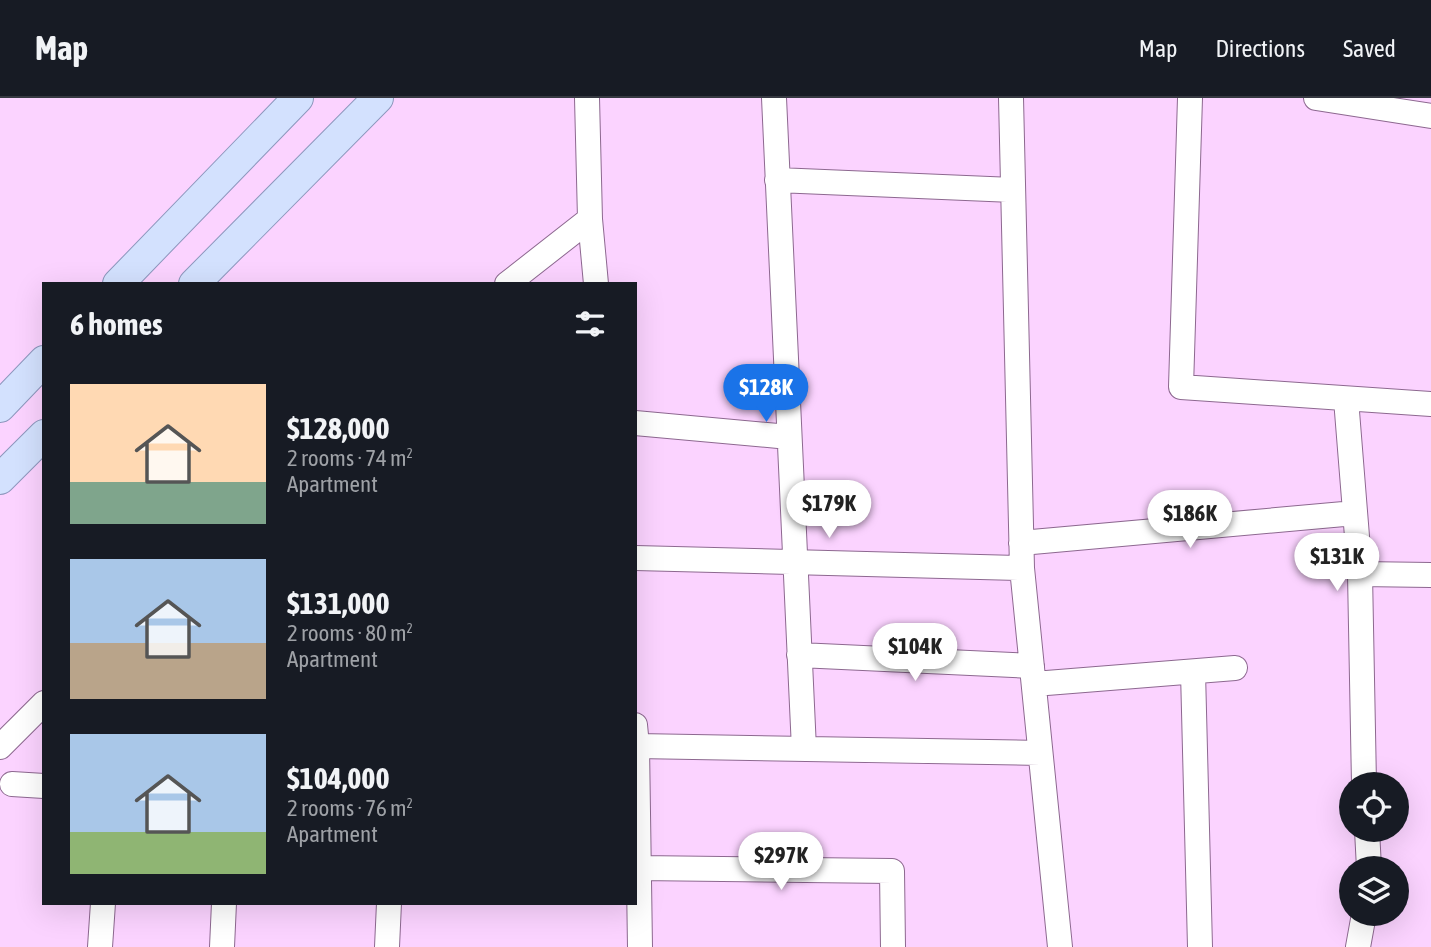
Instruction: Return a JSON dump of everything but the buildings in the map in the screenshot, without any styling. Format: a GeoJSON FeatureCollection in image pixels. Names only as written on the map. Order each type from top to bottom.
{"type":"FeatureCollection","features":[{"type":"Feature","properties":{"kind":"main road"},"geometry":{"type":"LineString","coordinates":[[120,282],[298,98]]}},
{"type":"Feature","properties":{"kind":"main road"},"geometry":{"type":"LineString","coordinates":[[196,282],[378,98]]}},
{"type":"Feature","properties":{"kind":"main road"},"geometry":{"type":"LineString","coordinates":[[0,407],[42,363]]}},
{"type":"Feature","properties":{"kind":"main road"},"geometry":{"type":"LineString","coordinates":[[0,479],[42,437]]}},
{"type":"Feature","properties":{"kind":"street"},"geometry":{"type":"LineString","coordinates":[[587,98],[590,219],[596,282]]}},
{"type":"Feature","properties":{"kind":"street"},"geometry":{"type":"LineString","coordinates":[[774,98],[803,748]]}},
{"type":"Feature","properties":{"kind":"street"},"geometry":{"type":"LineString","coordinates":[[1011,98],[1022,568],[1060,947]]}},
{"type":"Feature","properties":{"kind":"street"},"geometry":{"type":"LineString","coordinates":[[1190,98],[1181,387],[1431,404]]}},
{"type":"Feature","properties":{"kind":"street"},"geometry":{"type":"LineString","coordinates":[[1316,98],[1431,116]]}},
{"type":"Feature","properties":{"kind":"street"},"geometry":{"type":"LineString","coordinates":[[777,180],[1013,190]]}},
{"type":"Feature","properties":{"kind":"street"},"geometry":{"type":"LineString","coordinates":[[510,282],[590,219]]}},
{"type":"Feature","properties":{"kind":"street"},"geometry":{"type":"LineString","coordinates":[[1346,399],[1360,574],[1364,772]]}},
{"type":"Feature","properties":{"kind":"street"},"geometry":{"type":"LineString","coordinates":[[637,423],[789,437]]}},
{"type":"Feature","properties":{"kind":"street"},"geometry":{"type":"LineString","coordinates":[[1021,543],[1355,513]]}},
{"type":"Feature","properties":{"kind":"street"},"geometry":{"type":"LineString","coordinates":[[637,558],[1022,568]]}},
{"type":"Feature","properties":{"kind":"street"},"geometry":{"type":"LineString","coordinates":[[1360,574],[1431,575]]}},
{"type":"Feature","properties":{"kind":"street"},"geometry":{"type":"LineString","coordinates":[[799,655],[1033,675],[1235,668]]}},
{"type":"Feature","properties":{"kind":"street"},"geometry":{"type":"LineString","coordinates":[[1193,671],[1200,947]]}},
{"type":"Feature","properties":{"kind":"street"},"geometry":{"type":"LineString","coordinates":[[0,747],[42,705]]}},
{"type":"Feature","properties":{"kind":"street"},"geometry":{"type":"LineString","coordinates":[[637,735],[803,748],[1041,753]]}},
{"type":"Feature","properties":{"kind":"street"},"geometry":{"type":"LineString","coordinates":[[12,784],[42,786]]}},
{"type":"Feature","properties":{"kind":"street"},"geometry":{"type":"LineString","coordinates":[[637,834],[640,947]]}},
{"type":"Feature","properties":{"kind":"street"},"geometry":{"type":"LineString","coordinates":[[639,868],[892,871],[893,947]]}},
{"type":"Feature","properties":{"kind":"street"},"geometry":{"type":"LineString","coordinates":[[100,947],[103,905]]}},
{"type":"Feature","properties":{"kind":"street"},"geometry":{"type":"LineString","coordinates":[[222,947],[224,905]]}},
{"type":"Feature","properties":{"kind":"street"},"geometry":{"type":"LineString","coordinates":[[387,947],[389,905]]}},
{"type":"Feature","properties":{"kind":"street"},"geometry":{"type":"LineString","coordinates":[[1358,947],[1362,926]]}}]}
